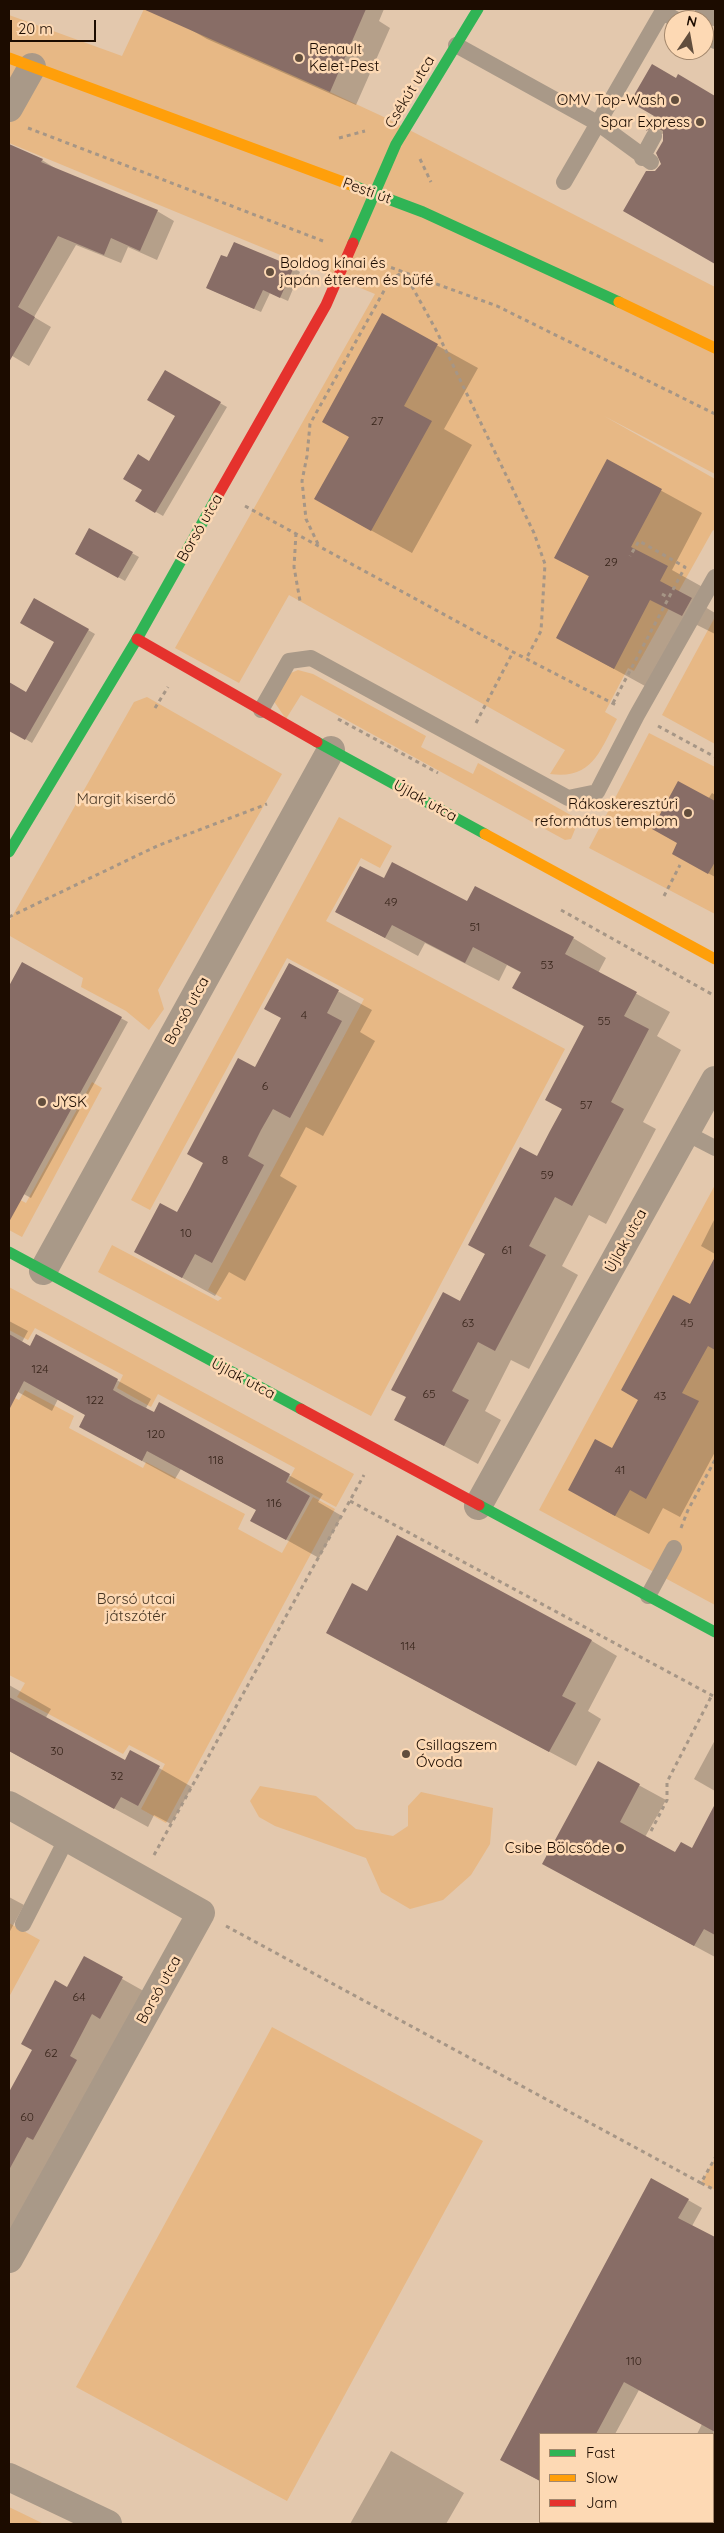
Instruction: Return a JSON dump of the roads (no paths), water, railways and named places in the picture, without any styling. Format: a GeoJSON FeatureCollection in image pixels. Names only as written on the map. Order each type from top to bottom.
{"type":"FeatureCollection","features":[{"type":"Feature","properties":{"kind":"street","name":"Csékút utca"},"geometry":{"type":"LineString","coordinates":[[375,194],[396,144],[478,9]]}},
{"type":"Feature","properties":{"kind":"street","name":"Pesti út"},"geometry":{"type":"LineString","coordinates":[[21,63],[422,212],[564,276],[715,348]]}},
{"type":"Feature","properties":{"kind":"street"},"geometry":{"type":"LineString","coordinates":[[18,118],[21,63]]}},
{"type":"Feature","properties":{"kind":"street","name":"Borsó utca"},"geometry":{"type":"LineString","coordinates":[[9,852],[137,639],[326,306],[375,194]]}},
{"type":"Feature","properties":{"kind":"street","name":"Újlak utca"},"geometry":{"type":"LineString","coordinates":[[137,639],[165,657],[331,750],[715,959]]}},
{"type":"Feature","properties":{"kind":"street","name":"Borsó utca"},"geometry":{"type":"LineString","coordinates":[[43,1271],[331,750]]}},
{"type":"Feature","properties":{"kind":"street","name":"Újlak utca"},"geometry":{"type":"LineString","coordinates":[[478,1506],[715,1080]]}},
{"type":"Feature","properties":{"kind":"street","name":"Újlak utca"},"geometry":{"type":"LineString","coordinates":[[9,1252],[715,1632]]}},
{"type":"Feature","properties":{"kind":"street"},"geometry":{"type":"LineString","coordinates":[[9,1805],[67,1838]]}},
{"type":"Feature","properties":{"kind":"street","name":"Borsó utca"},"geometry":{"type":"LineString","coordinates":[[9,2259],[201,1913],[67,1838]]}},
{"type":"Feature","properties":{"kind":"street"},"geometry":{"type":"LineString","coordinates":[[9,2476],[108,2524]]}},
{"type":"Feature","properties":{"kind":"lane"},"geometry":{"type":"LineString","coordinates":[[564,182],[663,10]]}},
{"type":"Feature","properties":{"kind":"lane"},"geometry":{"type":"LineString","coordinates":[[456,45],[599,124],[647,160],[654,136]]}},
{"type":"Feature","properties":{"kind":"lane"},"geometry":{"type":"LineString","coordinates":[[261,710],[289,661],[312,658],[568,798],[597,792],[637,715],[715,577]]}},
{"type":"Feature","properties":{"kind":"lane"},"geometry":{"type":"LineString","coordinates":[[686,1133],[715,1148]]}},
{"type":"Feature","properties":{"kind":"lane"},"geometry":{"type":"LineString","coordinates":[[648,1596],[674,1548]]}},
{"type":"Feature","properties":{"kind":"lane"},"geometry":{"type":"LineString","coordinates":[[23,1924],[67,1838]]}},
{"type":"Feature","properties":{"kind":"place","name":"Renault Kelet-Pest"},"geometry":{"type":"Point","coordinates":[299,58]}},
{"type":"Feature","properties":{"kind":"place","name":"OMV Top-Wash"},"geometry":{"type":"Point","coordinates":[675,100]}},
{"type":"Feature","properties":{"kind":"place","name":"Spar Express"},"geometry":{"type":"Point","coordinates":[700,122]}},
{"type":"Feature","properties":{"kind":"place","name":"Boldog kínai és japán étterem és büfé"},"geometry":{"type":"Point","coordinates":[270,272]}},
{"type":"Feature","properties":{"kind":"place","name":"Rákoskeresztúri református templom"},"geometry":{"type":"Point","coordinates":[688,813]}},
{"type":"Feature","properties":{"kind":"place","name":"JYSK"},"geometry":{"type":"Point","coordinates":[42,1102]}},
{"type":"Feature","properties":{"kind":"place","name":"Csillagszem Óvoda"},"geometry":{"type":"Point","coordinates":[406,1754]}},
{"type":"Feature","properties":{"kind":"place","name":"Csibe Bölcsőde"},"geometry":{"type":"Point","coordinates":[620,1848]}},
{"type":"Feature","properties":{"kind":"park label","name":"Margit kiserdő"},"geometry":{"type":"Point","coordinates":[126,799]}},
{"type":"Feature","properties":{"kind":"park label","name":"Borsó utcai játszótér"},"geometry":{"type":"Point","coordinates":[136,1608]}}]}
